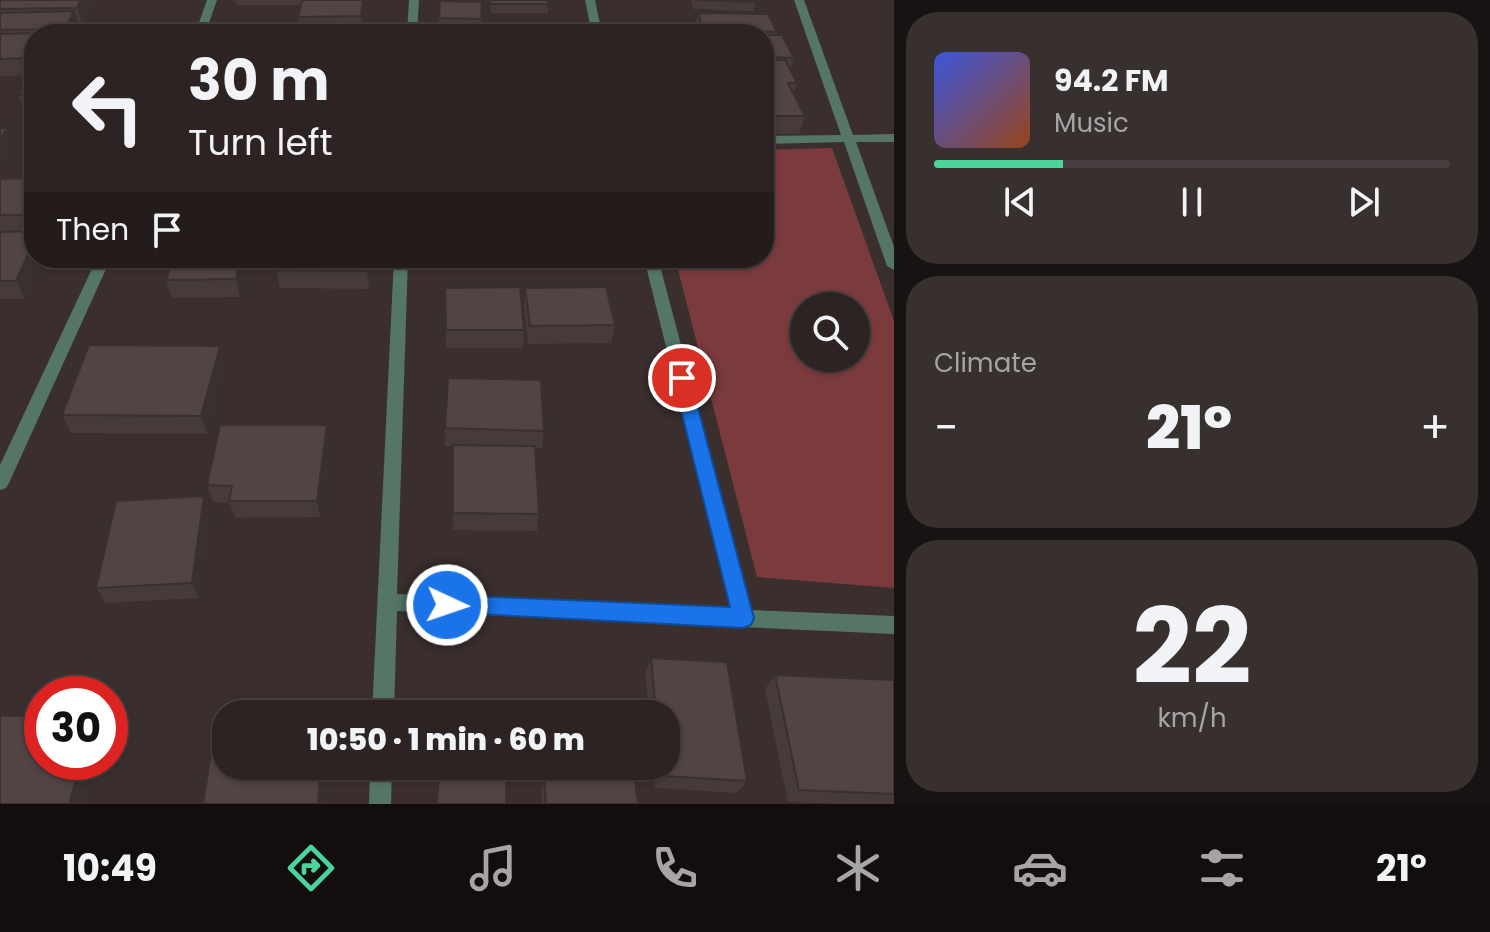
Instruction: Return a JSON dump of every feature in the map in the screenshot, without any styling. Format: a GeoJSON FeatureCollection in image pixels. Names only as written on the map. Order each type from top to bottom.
{"type":"FeatureCollection","features":[{"type":"Feature","properties":{"kind":"street"},"geometry":{"type":"LineString","coordinates":[[204,24],[212,0]]}},
{"type":"Feature","properties":{"kind":"street"},"geometry":{"type":"LineString","coordinates":[[413,24],[414,0]]}},
{"type":"Feature","properties":{"kind":"street"},"geometry":{"type":"LineString","coordinates":[[590,0],[595,24]]}},
{"type":"Feature","properties":{"kind":"street"},"geometry":{"type":"LineString","coordinates":[[799,0],[851,138],[894,266]]}},
{"type":"Feature","properties":{"kind":"street"},"geometry":{"type":"LineString","coordinates":[[774,140],[894,138]]}},
{"type":"Feature","properties":{"kind":"street"},"geometry":{"type":"LineString","coordinates":[[0,483],[99,268]]}},
{"type":"Feature","properties":{"kind":"street"},"geometry":{"type":"LineString","coordinates":[[384,700],[401,268]]}},
{"type":"Feature","properties":{"kind":"street"},"geometry":{"type":"LineString","coordinates":[[654,268],[743,618]]}},
{"type":"Feature","properties":{"kind":"street"},"geometry":{"type":"LineString","coordinates":[[388,602],[894,625]]}},
{"type":"Feature","properties":{"kind":"street"},"geometry":{"type":"LineString","coordinates":[[380,804],[381,780]]}},
{"type":"Feature","properties":{"kind":"shaded area"},"geometry":{"type":"Polygon","coordinates":[[[832,148],[894,321],[894,588],[757,577],[678,268],[774,268],[774,150],[832,148]]]}},
{"type":"Feature","properties":{"kind":"building"},"geometry":{"type":"Polygon","coordinates":[[[0,0],[81,0],[77,8],[0,9],[0,0]]]}},
{"type":"Feature","properties":{"kind":"building"},"geometry":{"type":"Polygon","coordinates":[[[302,0],[363,0],[361,16],[298,17],[302,0]]]}},
{"type":"Feature","properties":{"kind":"building"},"geometry":{"type":"Polygon","coordinates":[[[490,0],[548,0],[548,4],[491,4],[490,0]]]}},
{"type":"Feature","properties":{"kind":"building"},"geometry":{"type":"Polygon","coordinates":[[[695,0],[756,0],[756,2],[695,0]]]}},
{"type":"Feature","properties":{"kind":"building"},"geometry":{"type":"Polygon","coordinates":[[[440,1],[482,2],[481,19],[439,18],[440,1]]]}},
{"type":"Feature","properties":{"kind":"building"},"geometry":{"type":"Polygon","coordinates":[[[74,11],[68,24],[24,24],[24,30],[0,30],[0,13],[74,11]]]}},
{"type":"Feature","properties":{"kind":"building"},"geometry":{"type":"Polygon","coordinates":[[[698,13],[768,14],[773,24],[702,24],[698,13]]]}},
{"type":"Feature","properties":{"kind":"building"},"geometry":{"type":"Polygon","coordinates":[[[0,34],[24,34],[24,58],[0,59],[0,34]]]}},
{"type":"Feature","properties":{"kind":"building"},"geometry":{"type":"Polygon","coordinates":[[[774,35],[782,35],[794,58],[774,57],[774,35]]]}},
{"type":"Feature","properties":{"kind":"building"},"geometry":{"type":"Polygon","coordinates":[[[774,60],[785,60],[797,83],[788,83],[805,116],[774,116],[774,60]]]}},
{"type":"Feature","properties":{"kind":"building"},"geometry":{"type":"Polygon","coordinates":[[[24,178],[24,215],[0,215],[0,179],[24,178]]]}},
{"type":"Feature","properties":{"kind":"building"},"geometry":{"type":"Polygon","coordinates":[[[24,231],[24,263],[16,281],[0,281],[0,232],[24,231]]]}},
{"type":"Feature","properties":{"kind":"building"},"geometry":{"type":"Polygon","coordinates":[[[170,268],[239,268],[236,279],[166,280],[170,268]]]}},
{"type":"Feature","properties":{"kind":"building"},"geometry":{"type":"Polygon","coordinates":[[[276,268],[367,268],[367,271],[276,268]]]}},
{"type":"Feature","properties":{"kind":"building"},"geometry":{"type":"Polygon","coordinates":[[[520,287],[524,330],[446,330],[445,288],[520,287]]]}},
{"type":"Feature","properties":{"kind":"building"},"geometry":{"type":"Polygon","coordinates":[[[606,287],[615,325],[530,326],[525,288],[606,287]]]}},
{"type":"Feature","properties":{"kind":"building"},"geometry":{"type":"Polygon","coordinates":[[[89,345],[220,346],[201,416],[62,415],[89,345]]]}},
{"type":"Feature","properties":{"kind":"building"},"geometry":{"type":"Polygon","coordinates":[[[448,378],[541,380],[544,431],[445,428],[448,378]]]}},
{"type":"Feature","properties":{"kind":"building"},"geometry":{"type":"Polygon","coordinates":[[[220,425],[327,425],[317,501],[229,501],[232,486],[207,485],[220,425]]]}},
{"type":"Feature","properties":{"kind":"building"},"geometry":{"type":"Polygon","coordinates":[[[453,445],[535,446],[539,514],[453,513],[453,445]]]}},
{"type":"Feature","properties":{"kind":"building"},"geometry":{"type":"Polygon","coordinates":[[[204,496],[192,583],[96,588],[116,501],[204,496]]]}},
{"type":"Feature","properties":{"kind":"building"},"geometry":{"type":"Polygon","coordinates":[[[651,658],[727,662],[747,781],[680,777],[680,700],[655,700],[651,658]]]}},
{"type":"Feature","properties":{"kind":"building"},"geometry":{"type":"Polygon","coordinates":[[[775,675],[894,680],[894,794],[799,790],[775,675]]]}},
{"type":"Feature","properties":{"kind":"building"},"geometry":{"type":"Polygon","coordinates":[[[0,716],[24,716],[24,780],[76,780],[69,804],[0,804],[0,716]]]}},
{"type":"Feature","properties":{"kind":"building"},"geometry":{"type":"Polygon","coordinates":[[[212,746],[212,780],[320,780],[318,804],[203,804],[212,746]]]}},
{"type":"Feature","properties":{"kind":"building"},"geometry":{"type":"Polygon","coordinates":[[[439,780],[506,780],[506,804],[437,804],[439,780]]]}},
{"type":"Feature","properties":{"kind":"building"},"geometry":{"type":"Polygon","coordinates":[[[544,780],[635,780],[638,804],[546,804],[544,780]]]}},
{"type":"Feature","properties":{"kind":"route"},"geometry":{"type":"LineString","coordinates":[[447,605],[743,618],[682,378]]}}]}
